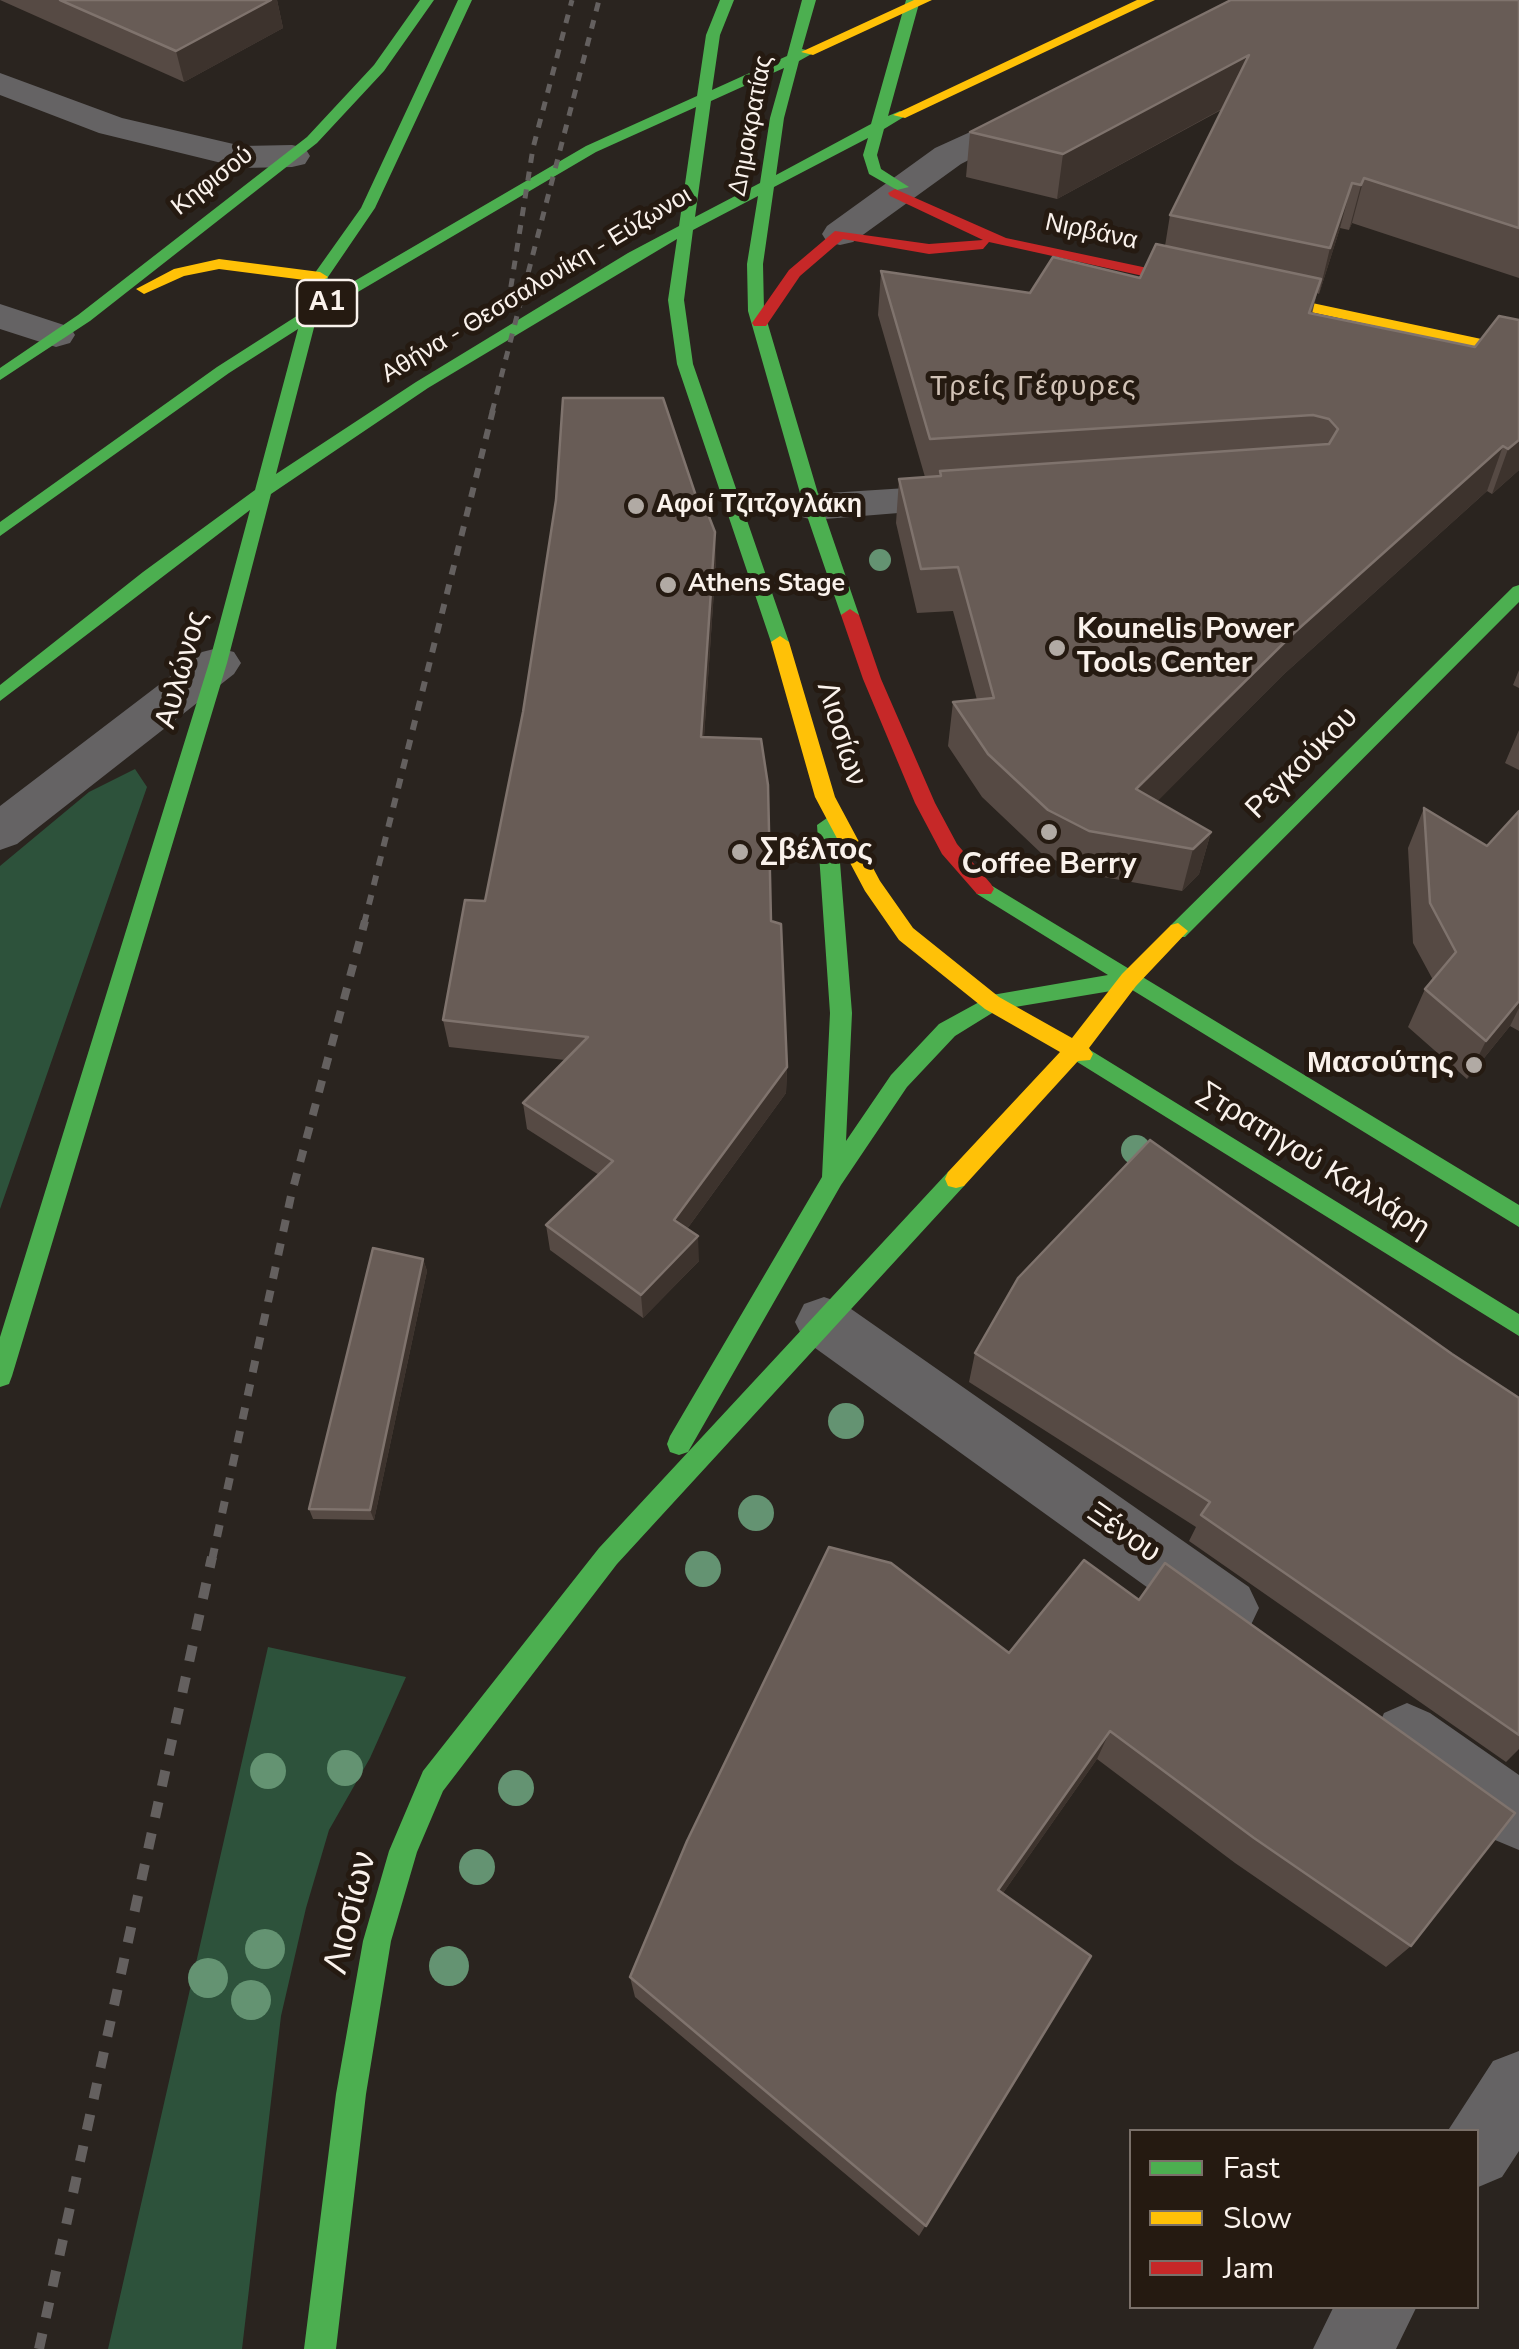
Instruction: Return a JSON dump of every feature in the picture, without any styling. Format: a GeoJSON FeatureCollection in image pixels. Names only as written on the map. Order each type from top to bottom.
{"type":"FeatureCollection","features":[{"type":"Feature","properties":{"kind":"main road","name":"Κηφισού"},"geometry":{"type":"LineString","coordinates":[[0,374],[70,327],[292,156],[379,68],[427,0]]}},
{"type":"Feature","properties":{"kind":"main road","name":"Αυλώνος"},"geometry":{"type":"LineString","coordinates":[[0,1376],[218,663],[320,277],[368,208],[465,0]]}},
{"type":"Feature","properties":{"kind":"main road","name":"Δημοκρατίας"},"geometry":{"type":"LineString","coordinates":[[676,300],[716,0]]}},
{"type":"Feature","properties":{"kind":"main road","name":"Δημοκρατίας"},"geometry":{"type":"LineString","coordinates":[[713,35],[727,0]]}},
{"type":"Feature","properties":{"kind":"main road","name":"Δημοκρατίας"},"geometry":{"type":"LineString","coordinates":[[755,264],[777,118],[809,0]]}},
{"type":"Feature","properties":{"kind":"main road","name":"Νιρβάνα"},"geometry":{"type":"LineString","coordinates":[[913,0],[870,155],[874,171],[898,190],[1001,242],[1519,352]]}},
{"type":"Feature","properties":{"kind":"main road","name":"Α1"},"geometry":{"type":"LineString","coordinates":[[0,530],[223,370],[330,302],[591,150],[925,0]]}},
{"type":"Feature","properties":{"kind":"main road","name":"Αθήνα - Θεσσαλονίκη - Εύζωνοι"},"geometry":{"type":"LineString","coordinates":[[0,695],[149,576],[285,476],[422,384],[633,256],[847,140],[1148,0]]}},
{"type":"Feature","properties":{"kind":"main road"},"geometry":{"type":"LineString","coordinates":[[259,208],[292,156]]}},
{"type":"Feature","properties":{"kind":"main road"},"geometry":{"type":"LineString","coordinates":[[760,323],[776,293],[840,234],[930,248],[1001,242]]}},
{"type":"Feature","properties":{"kind":"main road"},"geometry":{"type":"LineString","coordinates":[[270,246],[320,277]]}},
{"type":"Feature","properties":{"kind":"main road","name":"Λιοσίων"},"geometry":{"type":"LineString","coordinates":[[320,2349],[351,2094],[377,1941],[402,1851],[433,1782],[608,1556],[1075,1050],[1129,980],[985,890],[949,848],[925,803],[872,679],[812,507],[760,323],[755,264]]}},
{"type":"Feature","properties":{"kind":"main road"},"geometry":{"type":"LineString","coordinates":[[70,327],[199,266],[242,265],[320,277]]}},
{"type":"Feature","properties":{"kind":"main road","name":"Λιοσίων"},"geometry":{"type":"LineString","coordinates":[[608,1556],[705,1402],[833,1178],[899,1081],[947,1030],[992,1003],[906,934],[872,886],[825,797],[791,675],[685,364],[676,300]]}},
{"type":"Feature","properties":{"kind":"main road"},"geometry":{"type":"LineString","coordinates":[[0,516],[75,475]]}},
{"type":"Feature","properties":{"kind":"main road","name":"Ρεγκούκου"},"geometry":{"type":"LineString","coordinates":[[1129,980],[1519,592]]}},
{"type":"Feature","properties":{"kind":"main road"},"geometry":{"type":"LineString","coordinates":[[825,797],[841,1013],[833,1178]]}},
{"type":"Feature","properties":{"kind":"main road"},"geometry":{"type":"LineString","coordinates":[[992,1003],[1129,980]]}},
{"type":"Feature","properties":{"kind":"main road","name":"Στρατηγού Καλλάρη"},"geometry":{"type":"LineString","coordinates":[[1129,980],[1519,1217]]}},
{"type":"Feature","properties":{"kind":"main road"},"geometry":{"type":"LineString","coordinates":[[992,1003],[1075,1050]]}},
{"type":"Feature","properties":{"kind":"main road","name":"Στρατηγού Καλλάρη"},"geometry":{"type":"LineString","coordinates":[[1075,1050],[1519,1326]]}},
{"type":"Feature","properties":{"kind":"street"},"geometry":{"type":"LineString","coordinates":[[0,83],[111,126],[242,157],[292,156]]}},
{"type":"Feature","properties":{"kind":"street"},"geometry":{"type":"LineString","coordinates":[[840,234],[948,156],[1066,97]]}},
{"type":"Feature","properties":{"kind":"street"},"geometry":{"type":"LineString","coordinates":[[0,316],[70,327]]}},
{"type":"Feature","properties":{"kind":"street"},"geometry":{"type":"LineString","coordinates":[[812,507],[1008,495]]}},
{"type":"Feature","properties":{"kind":"street"},"geometry":{"type":"LineString","coordinates":[[0,832],[218,663]]}},
{"type":"Feature","properties":{"kind":"street","name":"Ξένου"},"geometry":{"type":"LineString","coordinates":[[824,1322],[1276,1644]]}},
{"type":"Feature","properties":{"kind":"street"},"geometry":{"type":"LineString","coordinates":[[1357,1701],[1519,1816]]}},
{"type":"Feature","properties":{"kind":"street"},"geometry":{"type":"LineString","coordinates":[[1479,2147],[1519,2087]]}},
{"type":"Feature","properties":{"kind":"street"},"geometry":{"type":"LineString","coordinates":[[1352,2349],[1377,2309]]}},
{"type":"Feature","properties":{"kind":"green space"},"geometry":{"type":"Polygon","coordinates":[[[135,769],[147,787],[0,1209],[0,866],[89,792],[135,769]]]}},
{"type":"Feature","properties":{"kind":"green space"},"geometry":{"type":"Polygon","coordinates":[[[268,1647],[406,1677],[370,1758],[329,1830],[306,1908],[281,2016],[242,2349],[108,2349],[268,1647]]]}},
{"type":"Feature","properties":{"kind":"building"},"geometry":{"type":"Polygon","coordinates":[[[60,0],[271,0],[176,51],[60,0]]]}},
{"type":"Feature","properties":{"kind":"building"},"geometry":{"type":"Polygon","coordinates":[[[1231,0],[1519,0],[1519,228],[1364,178],[1361,185],[1352,183],[1330,248],[1170,215],[1249,55],[1063,154],[970,132],[1231,0]]]}},
{"type":"Feature","properties":{"kind":"building"},"geometry":{"type":"Polygon","coordinates":[[[1156,244],[1321,279],[1309,313],[1475,347],[1499,316],[1519,320],[1519,440],[1508,449],[1503,446],[1295,632],[1136,789],[1211,832],[1193,849],[1089,831],[1048,810],[988,754],[953,702],[994,698],[958,567],[921,569],[899,479],[941,476],[940,471],[1329,444],[1338,429],[1329,419],[1313,415],[930,439],[881,271],[1030,293],[1053,257],[1140,278],[1156,244]]]}},
{"type":"Feature","properties":{"kind":"building"},"geometry":{"type":"Polygon","coordinates":[[[563,398],[663,398],[700,508],[706,509],[715,532],[701,737],[761,739],[768,785],[771,921],[781,924],[787,1067],[674,1220],[698,1236],[641,1295],[546,1225],[613,1161],[523,1103],[588,1037],[443,1020],[465,900],[485,901],[523,712],[556,500],[563,398]]]}},
{"type":"Feature","properties":{"kind":"building"},"geometry":{"type":"Polygon","coordinates":[[[1424,808],[1487,846],[1519,811],[1519,1001],[1486,1041],[1425,989],[1456,952],[1430,903],[1424,808]]]}},
{"type":"Feature","properties":{"kind":"building"},"geometry":{"type":"Polygon","coordinates":[[[1150,1140],[1519,1398],[1519,1735],[1201,1515],[1210,1502],[975,1353],[1018,1278],[1150,1140]]]}},
{"type":"Feature","properties":{"kind":"building"},"geometry":{"type":"Polygon","coordinates":[[[373,1248],[423,1259],[370,1510],[309,1509],[373,1248]]]}},
{"type":"Feature","properties":{"kind":"building"},"geometry":{"type":"Polygon","coordinates":[[[829,1547],[891,1563],[1009,1653],[1084,1560],[1139,1600],[1165,1563],[1515,1813],[1411,1946],[1254,1838],[1110,1731],[998,1890],[1091,1956],[926,2226],[630,1977],[687,1841],[829,1547]]]}},
{"type":"Feature","properties":{"kind":"railway"},"geometry":{"type":"LineString","coordinates":[[508,305],[533,148],[572,0]]}},
{"type":"Feature","properties":{"kind":"railway"},"geometry":{"type":"LineString","coordinates":[[492,412],[599,0]]}},
{"type":"Feature","properties":{"kind":"railway"},"geometry":{"type":"LineString","coordinates":[[364,924],[493,410]]}},
{"type":"Feature","properties":{"kind":"railway"},"geometry":{"type":"LineString","coordinates":[[212,1560],[291,1196],[365,921]]}},
{"type":"Feature","properties":{"kind":"railway"},"geometry":{"type":"LineString","coordinates":[[39,2349],[212,1557]]}},
{"type":"Feature","properties":{"kind":"traffic: fast"},"geometry":{"type":"LineString","coordinates":[[0,375],[84,318],[312,140],[379,68],[427,0]]}},
{"type":"Feature","properties":{"kind":"traffic: fast"},"geometry":{"type":"LineString","coordinates":[[0,1376],[218,663],[320,277],[368,208],[465,0]]}},
{"type":"Feature","properties":{"kind":"traffic: fast"},"geometry":{"type":"LineString","coordinates":[[727,0],[713,35],[676,300],[685,364],[780,642]]}},
{"type":"Feature","properties":{"kind":"traffic: fast"},"geometry":{"type":"LineString","coordinates":[[809,0],[777,118],[755,264],[756,311],[813,507],[850,615]]}},
{"type":"Feature","properties":{"kind":"traffic: fast"},"geometry":{"type":"LineString","coordinates":[[902,187],[874,171],[870,155],[913,0]]}},
{"type":"Feature","properties":{"kind":"traffic: fast"},"geometry":{"type":"LineString","coordinates":[[0,530],[223,370],[329,302],[591,149],[808,52]]}},
{"type":"Feature","properties":{"kind":"traffic: fast"},"geometry":{"type":"LineString","coordinates":[[0,695],[149,576],[285,476],[422,385],[633,256],[900,115]]}},
{"type":"Feature","properties":{"kind":"traffic: fast"},"geometry":{"type":"LineString","coordinates":[[1178,931],[1519,591]]}},
{"type":"Feature","properties":{"kind":"traffic: fast"},"geometry":{"type":"LineString","coordinates":[[827,825],[841,1013],[833,1178]]}},
{"type":"Feature","properties":{"kind":"traffic: fast"},"geometry":{"type":"LineString","coordinates":[[984,889],[1519,1217]]}},
{"type":"Feature","properties":{"kind":"traffic: fast"},"geometry":{"type":"LineString","coordinates":[[679,1444],[833,1178],[899,1081],[947,1030],[992,1003],[1129,980]]}},
{"type":"Feature","properties":{"kind":"traffic: fast"},"geometry":{"type":"LineString","coordinates":[[1082,1054],[1519,1326]]}},
{"type":"Feature","properties":{"kind":"traffic: fast"},"geometry":{"type":"LineString","coordinates":[[320,2349],[351,2094],[377,1941],[403,1851],[433,1781],[608,1556],[956,1179]]}},
{"type":"Feature","properties":{"kind":"traffic: slow"},"geometry":{"type":"LineString","coordinates":[[808,52],[925,0]]}},
{"type":"Feature","properties":{"kind":"traffic: slow"},"geometry":{"type":"LineString","coordinates":[[900,115],[1148,0]]}},
{"type":"Feature","properties":{"kind":"traffic: slow"},"geometry":{"type":"LineString","coordinates":[[144,289],[179,272],[219,264],[320,277]]}},
{"type":"Feature","properties":{"kind":"traffic: slow"},"geometry":{"type":"LineString","coordinates":[[1284,302],[1519,352]]}},
{"type":"Feature","properties":{"kind":"traffic: slow"},"geometry":{"type":"LineString","coordinates":[[780,642],[825,797],[872,886],[906,934],[992,1003],[1082,1054]]}},
{"type":"Feature","properties":{"kind":"traffic: slow"},"geometry":{"type":"LineString","coordinates":[[956,1179],[1075,1050],[1129,980],[1178,931]]}},
{"type":"Feature","properties":{"kind":"traffic: jam"},"geometry":{"type":"LineString","coordinates":[[895,193],[1001,242],[1284,302]]}},
{"type":"Feature","properties":{"kind":"traffic: jam"},"geometry":{"type":"LineString","coordinates":[[840,234],[929,249],[983,244]]}},
{"type":"Feature","properties":{"kind":"traffic: jam"},"geometry":{"type":"LineString","coordinates":[[760,323],[794,273],[840,234]]}},
{"type":"Feature","properties":{"kind":"traffic: jam"},"geometry":{"type":"LineString","coordinates":[[850,615],[872,679],[925,803],[949,849],[984,889]]}},
{"type":"Feature","properties":{"kind":"place","name":"Αφοί Τζιτζογλάκη"},"geometry":{"type":"Point","coordinates":[636,506]}},
{"type":"Feature","properties":{"kind":"place","name":"Athens Stage"},"geometry":{"type":"Point","coordinates":[668,585]}},
{"type":"Feature","properties":{"kind":"place","name":"Kounelis Power Tools Center"},"geometry":{"type":"Point","coordinates":[1057,648]}},
{"type":"Feature","properties":{"kind":"place","name":"Coffee Berry"},"geometry":{"type":"Point","coordinates":[1049,832]}},
{"type":"Feature","properties":{"kind":"place","name":"Σβέλτος"},"geometry":{"type":"Point","coordinates":[740,852]}},
{"type":"Feature","properties":{"kind":"place","name":"Μασούτης"},"geometry":{"type":"Point","coordinates":[1474,1065]}},
{"type":"Feature","properties":{"kind":"district","name":"Τρείς Γέφυρες"},"geometry":{"type":"Point","coordinates":[1034,388]}}]}
